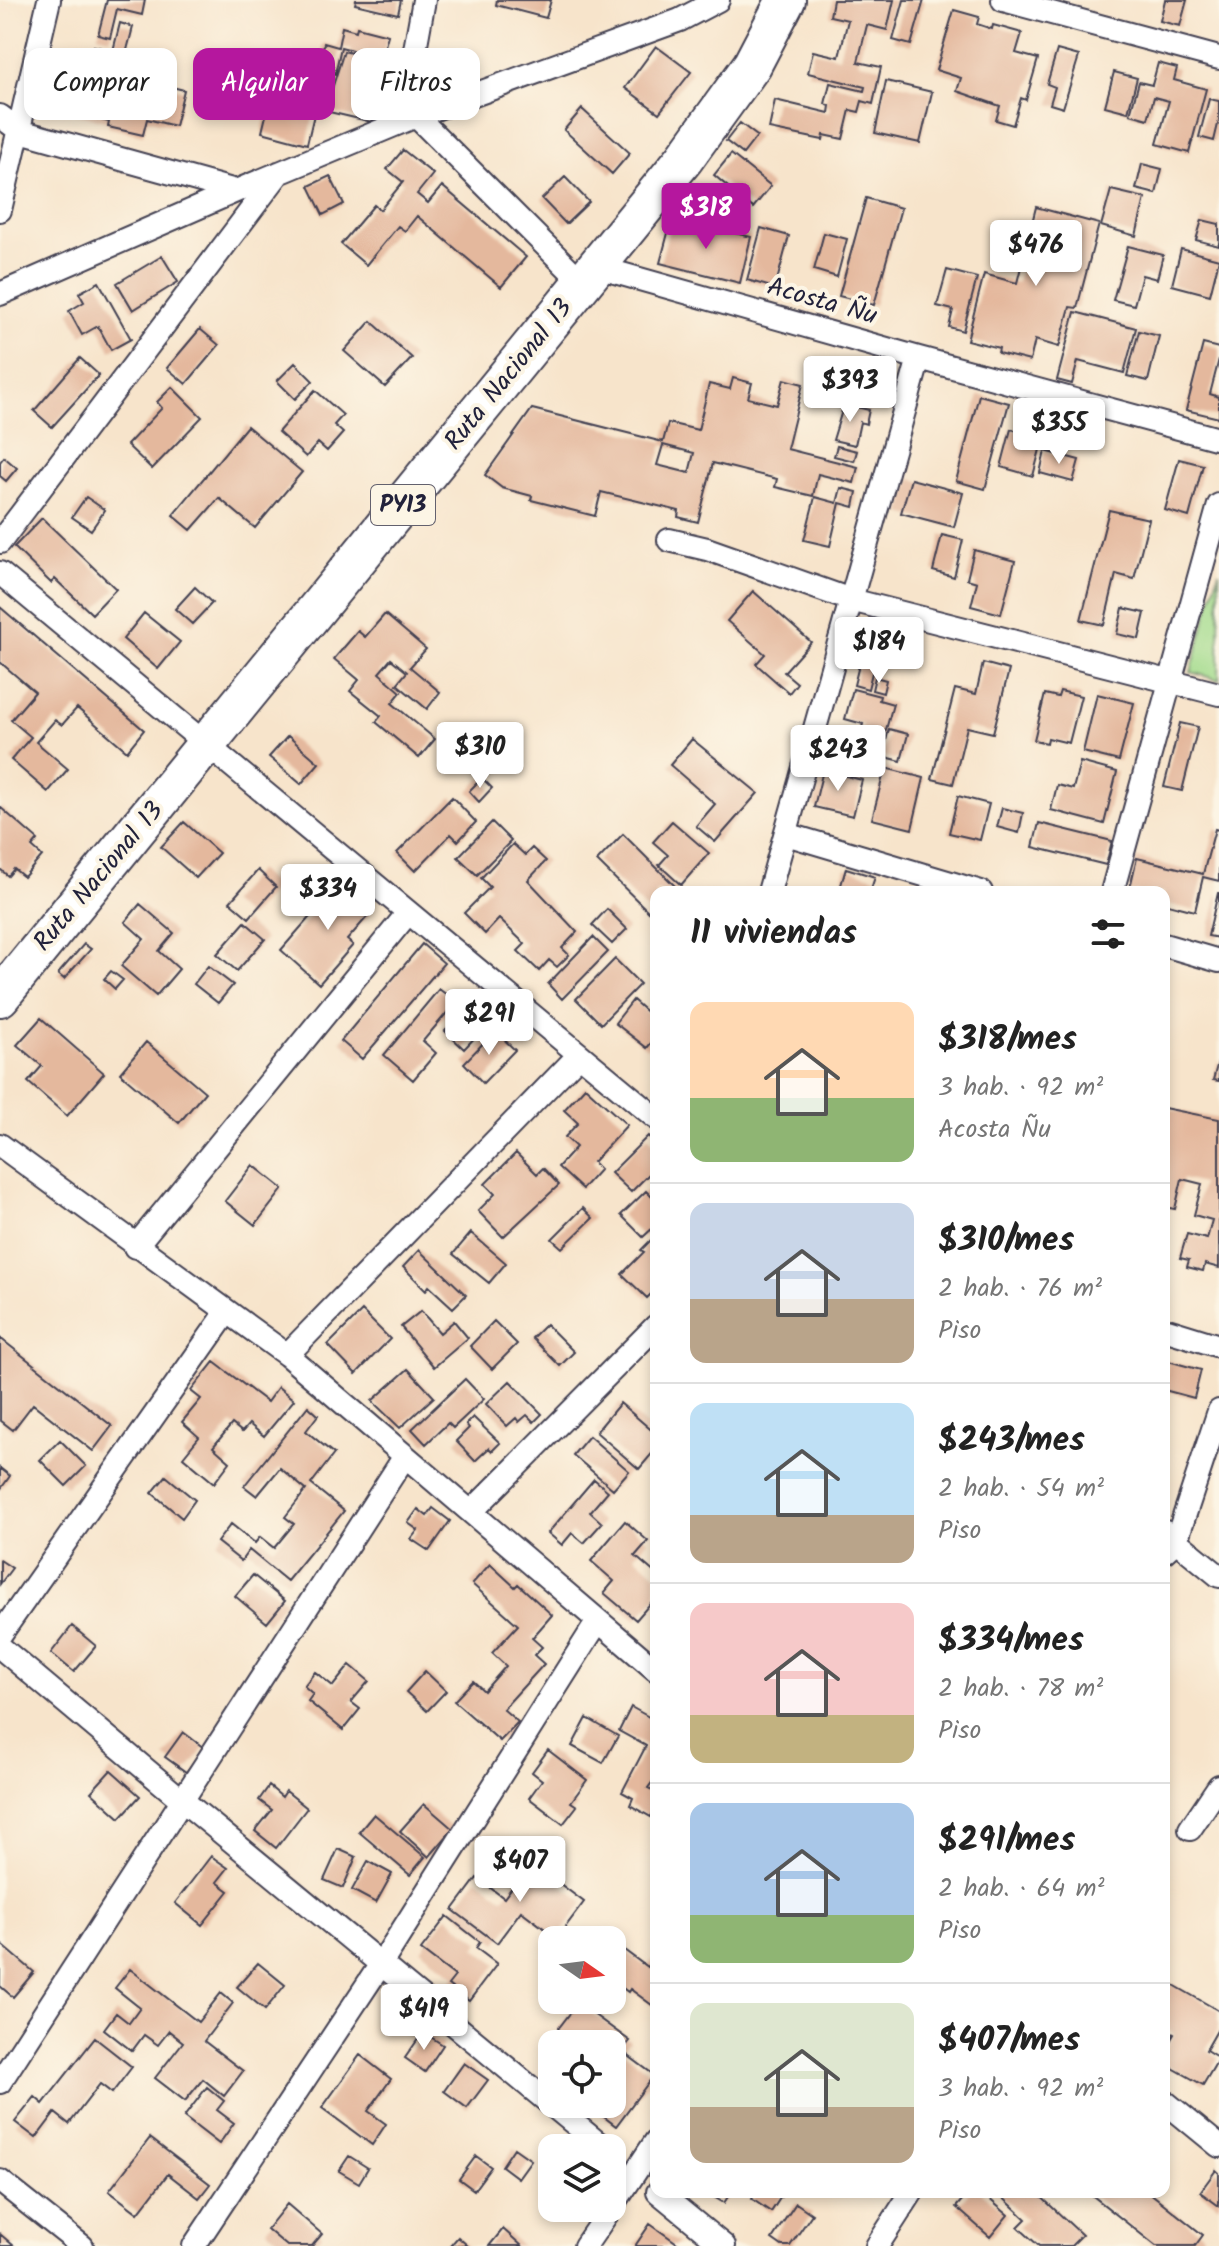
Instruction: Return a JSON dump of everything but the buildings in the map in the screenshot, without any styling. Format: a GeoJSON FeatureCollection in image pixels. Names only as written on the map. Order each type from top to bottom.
{"type":"FeatureCollection","features":[{"type":"Feature","properties":{"kind":"highway","name":"Ruta Nacional 13"},"geometry":{"type":"LineString","coordinates":[[0,997],[684,159],[752,65],[786,0]]}},
{"type":"Feature","properties":{"kind":"street"},"geometry":{"type":"LineString","coordinates":[[0,210],[49,0]]}},
{"type":"Feature","properties":{"kind":"street"},"geometry":{"type":"LineString","coordinates":[[415,48],[424,0]]}},
{"type":"Feature","properties":{"kind":"street"},"geometry":{"type":"LineString","coordinates":[[480,93],[680,20],[718,0]]}},
{"type":"Feature","properties":{"kind":"street"},"geometry":{"type":"LineString","coordinates":[[1003,0],[1219,58]]}},
{"type":"Feature","properties":{"kind":"street"},"geometry":{"type":"LineString","coordinates":[[0,116],[20,131],[236,191]]}},
{"type":"Feature","properties":{"kind":"street"},"geometry":{"type":"LineString","coordinates":[[0,294],[406,120]]}},
{"type":"Feature","properties":{"kind":"street","name":"Acosta Ñu"},"geometry":{"type":"LineString","coordinates":[[420,120],[590,275],[919,358],[1219,439]]}},
{"type":"Feature","properties":{"kind":"street"},"geometry":{"type":"LineString","coordinates":[[0,542],[279,173]]}},
{"type":"Feature","properties":{"kind":"street"},"geometry":{"type":"LineString","coordinates":[[771,886],[919,358]]}},
{"type":"Feature","properties":{"kind":"street"},"geometry":{"type":"LineString","coordinates":[[1114,886],[1219,505]]}},
{"type":"Feature","properties":{"kind":"street"},"geometry":{"type":"LineString","coordinates":[[669,540],[707,549],[851,600],[1219,694]]}},
{"type":"Feature","properties":{"kind":"street"},"geometry":{"type":"LineString","coordinates":[[0,573],[650,1113]]}},
{"type":"Feature","properties":{"kind":"street"},"geometry":{"type":"LineString","coordinates":[[786,834],[961,886]]}},
{"type":"Feature","properties":{"kind":"street"},"geometry":{"type":"LineString","coordinates":[[135,1247],[408,913]]}},
{"type":"Feature","properties":{"kind":"street"},"geometry":{"type":"LineString","coordinates":[[1170,947],[1219,961]]}},
{"type":"Feature","properties":{"kind":"street"},"geometry":{"type":"LineString","coordinates":[[287,1355],[579,1055]]}},
{"type":"Feature","properties":{"kind":"street"},"geometry":{"type":"LineString","coordinates":[[0,1145],[135,1247],[287,1355],[650,1665]]}},
{"type":"Feature","properties":{"kind":"street"},"geometry":{"type":"LineString","coordinates":[[0,1635],[227,1312]]}},
{"type":"Feature","properties":{"kind":"street"},"geometry":{"type":"LineString","coordinates":[[1170,1331],[1219,1346]]}},
{"type":"Feature","properties":{"kind":"street"},"geometry":{"type":"LineString","coordinates":[[471,1512],[650,1332]]}},
{"type":"Feature","properties":{"kind":"street"},"geometry":{"type":"LineString","coordinates":[[1170,1537],[1219,1411]]}},
{"type":"Feature","properties":{"kind":"street"},"geometry":{"type":"LineString","coordinates":[[0,2082],[405,1456]]}},
{"type":"Feature","properties":{"kind":"street"},"geometry":{"type":"LineString","coordinates":[[1170,1543],[1219,1576]]}},
{"type":"Feature","properties":{"kind":"street"},"geometry":{"type":"LineString","coordinates":[[194,2246],[381,1964],[598,1621]]}},
{"type":"Feature","properties":{"kind":"street"},"geometry":{"type":"LineString","coordinates":[[0,1647],[587,2134]]}},
{"type":"Feature","properties":{"kind":"street"},"geometry":{"type":"LineString","coordinates":[[1190,1829],[1219,1786]]}},
{"type":"Feature","properties":{"kind":"street"},"geometry":{"type":"LineString","coordinates":[[1170,2106],[1219,2146]]}},
{"type":"Feature","properties":{"kind":"street"},"geometry":{"type":"LineString","coordinates":[[626,2186],[650,2150]]}},
{"type":"Feature","properties":{"kind":"street"},"geometry":{"type":"LineString","coordinates":[[626,2166],[650,2185]]}},
{"type":"Feature","properties":{"kind":"street"},"geometry":{"type":"LineString","coordinates":[[0,2181],[82,2246]]}},
{"type":"Feature","properties":{"kind":"street"},"geometry":{"type":"LineString","coordinates":[[666,2198],[724,2246]]}},
{"type":"Feature","properties":{"kind":"street"},"geometry":{"type":"LineString","coordinates":[[877,2246],[908,2198]]}},
{"type":"Feature","properties":{"kind":"street"},"geometry":{"type":"LineString","coordinates":[[585,2246],[602,2222]]}},
{"type":"Feature","properties":{"kind":"green space"},"geometry":{"type":"Polygon","coordinates":[[[1219,571],[1219,680],[1191,672],[1219,571]]]}}]}
